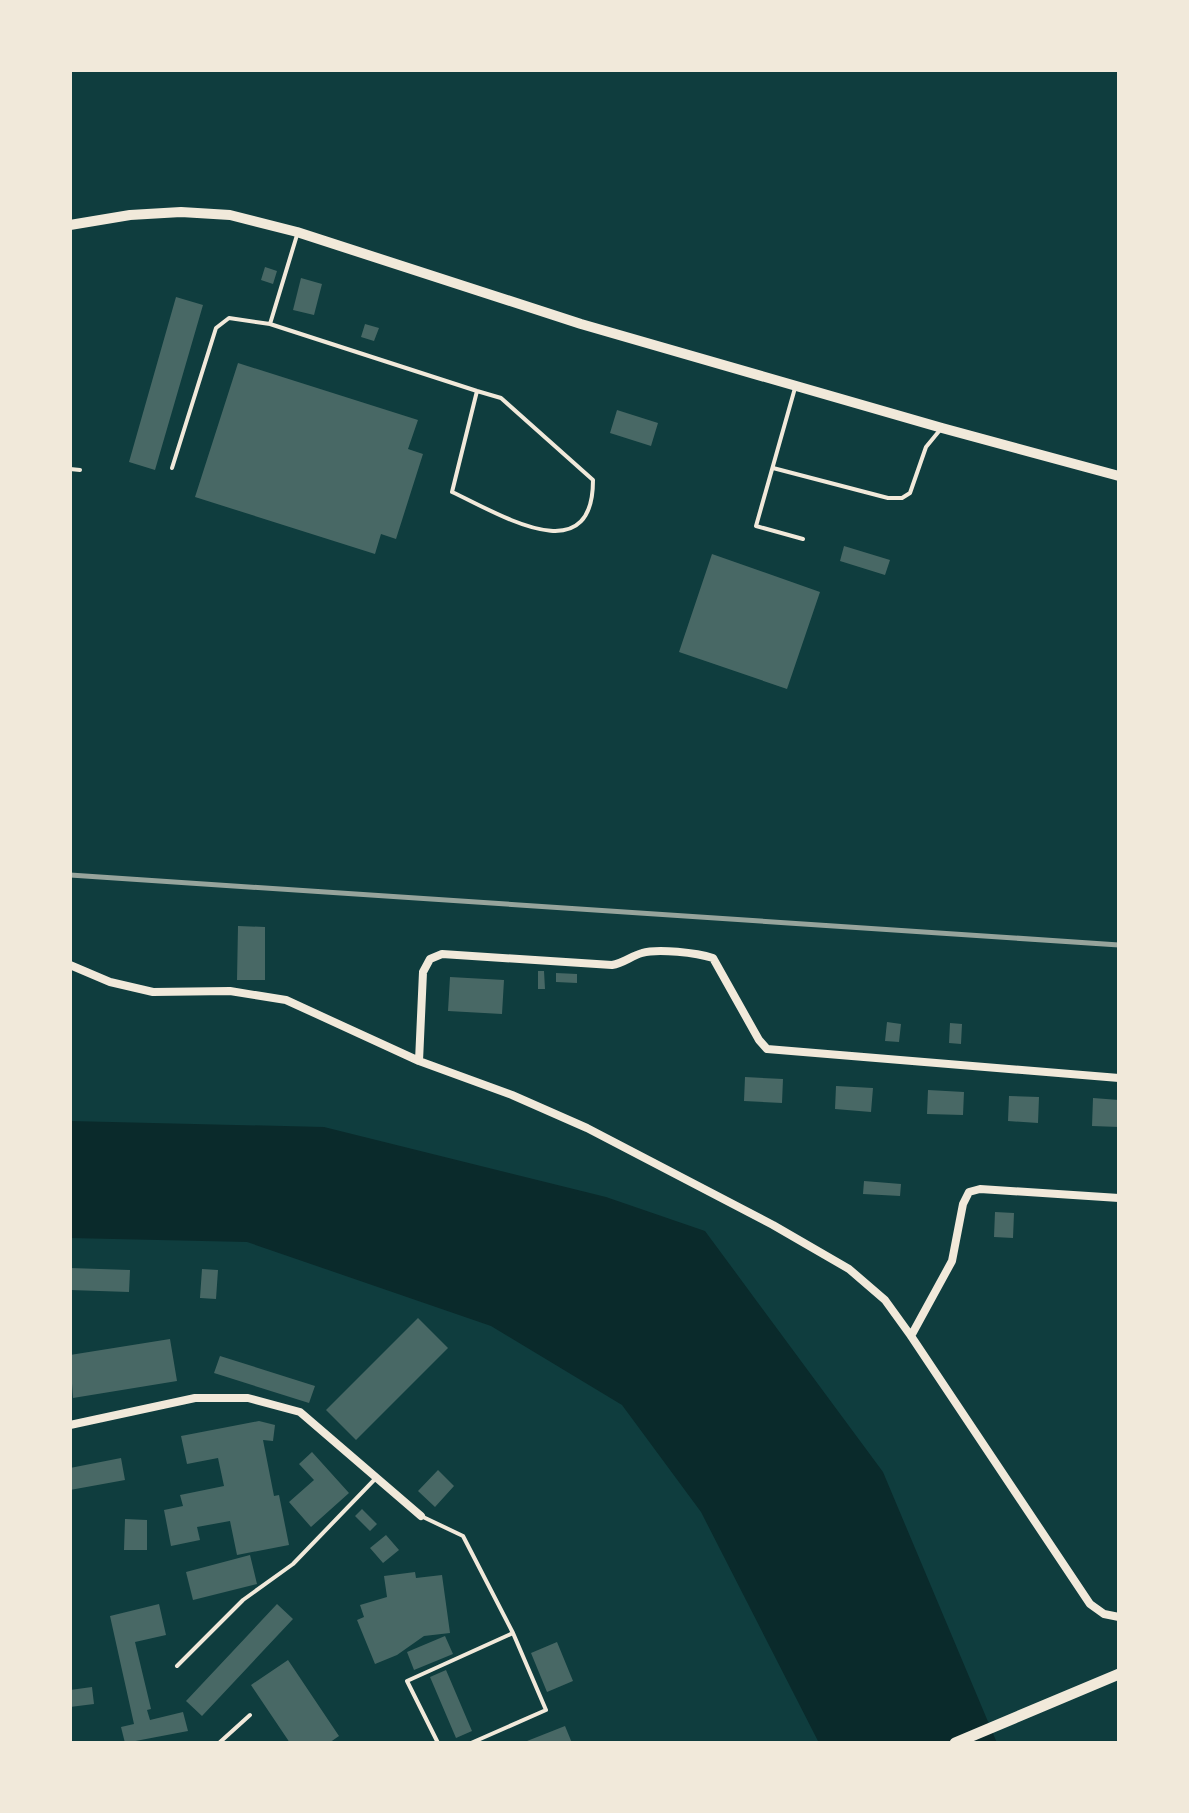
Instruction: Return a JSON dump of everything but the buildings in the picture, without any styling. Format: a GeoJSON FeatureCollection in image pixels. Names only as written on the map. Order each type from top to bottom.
{"type":"FeatureCollection","features":[{"type":"Feature","properties":{"kind":"main road"},"geometry":{"type":"LineString","coordinates":[[955,1743],[1119,1674]]}},
{"type":"Feature","properties":{"kind":"street"},"geometry":{"type":"LineString","coordinates":[[70,225],[130,215],[181,212],[230,215],[297,232],[581,324],[1119,476]]}},
{"type":"Feature","properties":{"kind":"street"},"geometry":{"type":"LineString","coordinates":[[419,1061],[423,972],[430,959],[442,954],[612,965],[653,951],[713,958],[767,1049],[1119,1078]]}},
{"type":"Feature","properties":{"kind":"street"},"geometry":{"type":"LineString","coordinates":[[70,965],[110,982],[153,992],[230,991],[286,1000],[419,1061],[512,1095],[587,1128],[773,1225],[849,1269],[885,1300],[911,1336],[1090,1604],[1104,1614],[1119,1617]]}},
{"type":"Feature","properties":{"kind":"street"},"geometry":{"type":"LineString","coordinates":[[911,1336],[952,1261],[963,1204],[969,1192],[980,1189],[1119,1198]]}},
{"type":"Feature","properties":{"kind":"street"},"geometry":{"type":"LineString","coordinates":[[70,1425],[195,1398],[248,1398],[300,1412],[421,1516]]}},
{"type":"Feature","properties":{"kind":"lane"},"geometry":{"type":"LineString","coordinates":[[270,324],[297,232]]}},
{"type":"Feature","properties":{"kind":"lane"},"geometry":{"type":"LineString","coordinates":[[172,468],[216,328],[229,318],[270,324],[501,398],[593,480],[593,500],[586,520],[570,530],[538,531],[452,492],[477,391]]}},
{"type":"Feature","properties":{"kind":"lane"},"geometry":{"type":"LineString","coordinates":[[796,386],[756,526],[803,539]]}},
{"type":"Feature","properties":{"kind":"lane"},"geometry":{"type":"LineString","coordinates":[[773,468],[888,498],[902,498],[910,493],[926,447],[942,428]]}},
{"type":"Feature","properties":{"kind":"lane"},"geometry":{"type":"LineString","coordinates":[[70,469],[80,470]]}},
{"type":"Feature","properties":{"kind":"lane"},"geometry":{"type":"LineString","coordinates":[[177,1666],[243,1600],[293,1564],[376,1478]]}},
{"type":"Feature","properties":{"kind":"lane"},"geometry":{"type":"LineString","coordinates":[[421,1516],[463,1536],[513,1633],[546,1710],[471,1743]]}},
{"type":"Feature","properties":{"kind":"lane"},"geometry":{"type":"LineString","coordinates":[[438,1743],[407,1681],[513,1633]]}},
{"type":"Feature","properties":{"kind":"lane"},"geometry":{"type":"LineString","coordinates":[[219,1743],[250,1715]]}},
{"type":"Feature","properties":{"kind":"water"},"geometry":{"type":"Polygon","coordinates":[[[70,1121],[324,1127],[606,1197],[705,1231],[883,1472],[997,1743],[819,1743],[701,1512],[622,1405],[491,1326],[247,1242],[70,1238],[70,1121]]]}},
{"type":"Feature","properties":{"kind":"railway"},"geometry":{"type":"LineString","coordinates":[[70,875],[1119,945]]}}]}
